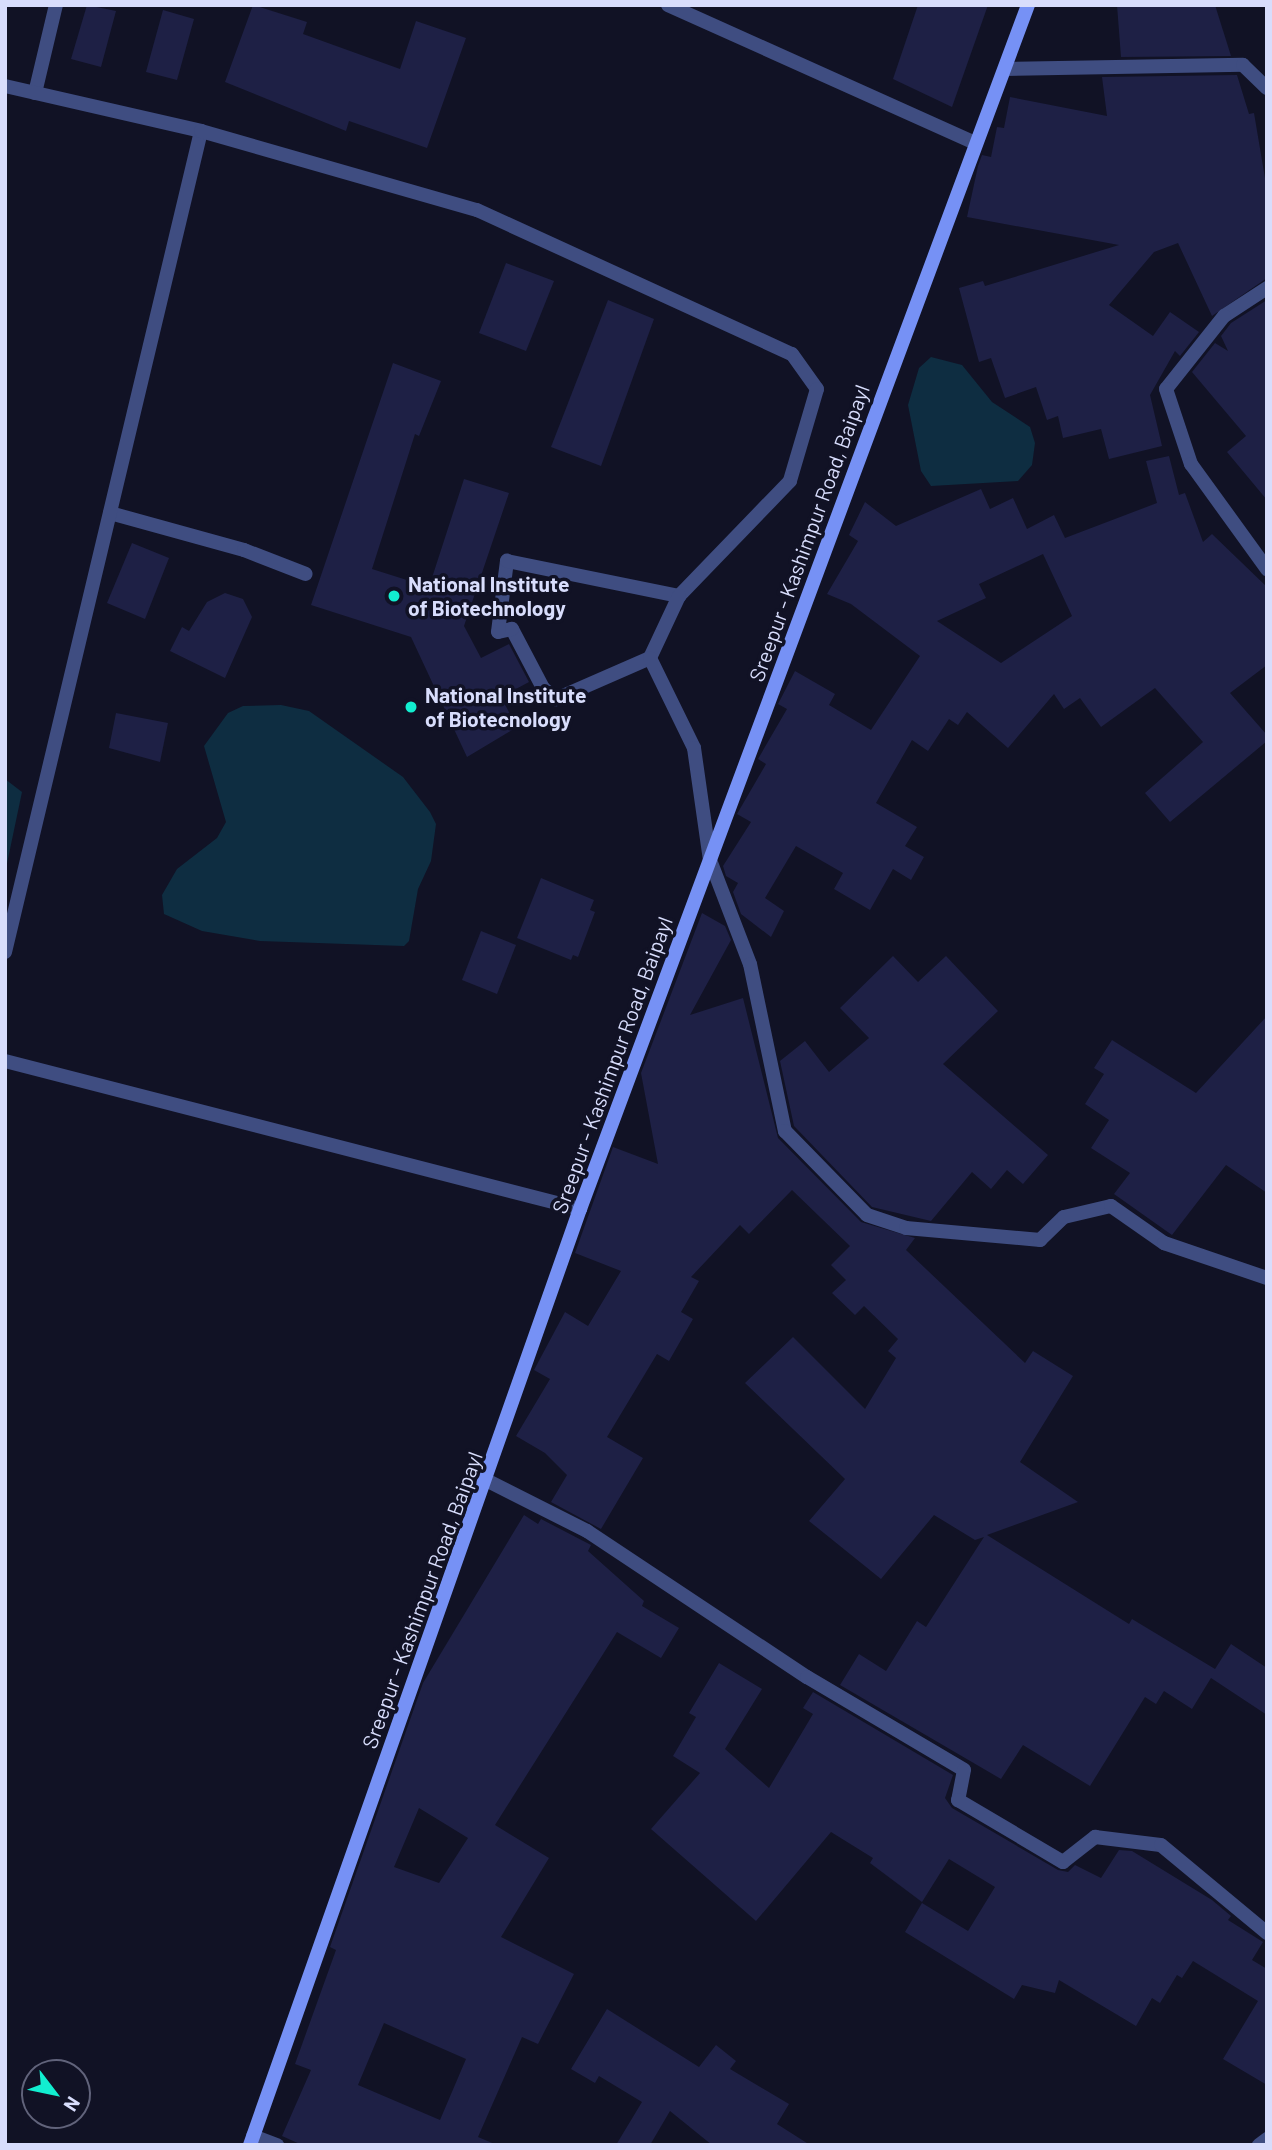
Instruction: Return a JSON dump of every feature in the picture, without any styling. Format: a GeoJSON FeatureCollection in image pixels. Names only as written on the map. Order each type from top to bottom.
{"type":"FeatureCollection","features":[{"type":"Feature","properties":{"kind":"street"},"geometry":{"type":"LineString","coordinates":[[34,93],[56,5]]}},
{"type":"Feature","properties":{"kind":"street"},"geometry":{"type":"LineString","coordinates":[[668,5],[975,143]]}},
{"type":"Feature","properties":{"kind":"street","name":"Sreepur - Kashimpur Road, Baipayl"},"geometry":{"type":"LineString","coordinates":[[251,2140],[488,1481],[580,1209],[1028,5]]}},
{"type":"Feature","properties":{"kind":"street"},"geometry":{"type":"LineString","coordinates":[[1005,69],[1243,65],[1267,88]]}},
{"type":"Feature","properties":{"kind":"street"},"geometry":{"type":"LineString","coordinates":[[5,86],[201,131],[477,210],[792,354],[817,389],[790,481],[679,596],[650,658],[556,699],[543,688],[513,629],[498,632],[508,561],[679,596]]}},
{"type":"Feature","properties":{"kind":"street"},"geometry":{"type":"LineString","coordinates":[[5,952],[201,131]]}},
{"type":"Feature","properties":{"kind":"street"},"geometry":{"type":"LineString","coordinates":[[1267,288],[1224,316],[1166,389],[1191,464],[1267,569]]}},
{"type":"Feature","properties":{"kind":"street"},"geometry":{"type":"LineString","coordinates":[[110,513],[244,550],[306,573]]}},
{"type":"Feature","properties":{"kind":"street"},"geometry":{"type":"LineString","coordinates":[[650,658],[694,748],[710,860],[750,964],[785,1131],[867,1215],[949,1235],[1040,1240],[1064,1217],[1111,1206],[1164,1244],[1267,1278]]}},
{"type":"Feature","properties":{"kind":"street"},"geometry":{"type":"LineString","coordinates":[[5,1061],[580,1209]]}},
{"type":"Feature","properties":{"kind":"street"},"geometry":{"type":"LineString","coordinates":[[488,1481],[587,1531],[807,1677],[964,1770],[958,1800],[1063,1862],[1095,1837],[1161,1845],[1267,1933]]}},
{"type":"Feature","properties":{"kind":"street"},"geometry":{"type":"LineString","coordinates":[[1259,2145],[1267,2139]]}},
{"type":"Feature","properties":{"kind":"street"},"geometry":{"type":"LineString","coordinates":[[251,2140],[277,2145]]}},
{"type":"Feature","properties":{"kind":"water"},"geometry":{"type":"Polygon","coordinates":[[[931,357],[962,365],[992,402],[1030,427],[1035,443],[1032,465],[1018,481],[931,486],[921,471],[908,405],[919,368],[931,357]]]}},
{"type":"Feature","properties":{"kind":"water"},"geometry":{"type":"Polygon","coordinates":[[[281,705],[309,711],[403,777],[430,812],[436,824],[431,861],[418,889],[409,941],[404,946],[260,941],[202,931],[164,914],[162,895],[177,869],[217,838],[226,822],[204,746],[228,713],[243,706],[281,705]]]}},
{"type":"Feature","properties":{"kind":"water"},"geometry":{"type":"Polygon","coordinates":[[[5,779],[22,792],[5,873],[5,779]]]}},
{"type":"Feature","properties":{"kind":"building"},"geometry":{"type":"Polygon","coordinates":[[[87,5],[116,11],[101,67],[71,59],[87,5]]]}},
{"type":"Feature","properties":{"kind":"building"},"geometry":{"type":"Polygon","coordinates":[[[253,5],[307,22],[303,34],[400,69],[416,21],[466,38],[427,148],[349,121],[346,131],[225,82],[253,5]]]}},
{"type":"Feature","properties":{"kind":"building"},"geometry":{"type":"Polygon","coordinates":[[[918,5],[988,5],[952,107],[893,79],[918,5]]]}},
{"type":"Feature","properties":{"kind":"building"},"geometry":{"type":"Polygon","coordinates":[[[1117,5],[1215,5],[1231,56],[1121,57],[1117,5]]]}},
{"type":"Feature","properties":{"kind":"building"},"geometry":{"type":"Polygon","coordinates":[[[163,10],[194,19],[177,80],[146,72],[163,10]]]}},
{"type":"Feature","properties":{"kind":"building"},"geometry":{"type":"Polygon","coordinates":[[[1237,75],[1249,114],[1254,113],[1267,190],[1267,278],[1212,316],[1178,243],[1154,252],[1109,305],[1153,336],[1170,312],[1199,332],[1180,356],[1175,351],[1150,395],[1162,446],[1109,459],[1101,429],[1063,438],[1058,416],[1047,420],[1036,387],[1005,398],[991,358],[979,362],[959,288],[983,281],[985,286],[1119,245],[967,217],[978,166],[982,155],[991,157],[997,127],[1004,128],[1010,97],[1107,116],[1102,77],[1237,75]]]}},
{"type":"Feature","properties":{"kind":"building"},"geometry":{"type":"Polygon","coordinates":[[[506,263],[554,281],[526,351],[479,333],[506,263]]]}},
{"type":"Feature","properties":{"kind":"building"},"geometry":{"type":"Polygon","coordinates":[[[608,300],[654,319],[601,466],[551,447],[608,300]]]}},
{"type":"Feature","properties":{"kind":"building"},"geometry":{"type":"Polygon","coordinates":[[[1267,300],[1267,500],[1227,452],[1246,436],[1192,372],[1215,343],[1228,351],[1221,336],[1231,323],[1267,300]]]}},
{"type":"Feature","properties":{"kind":"building","name":"National Institute of Biotechnology"},"geometry":{"type":"Polygon","coordinates":[[[393,363],[441,381],[419,436],[415,434],[372,569],[429,587],[464,479],[509,493],[464,626],[481,658],[509,644],[529,682],[501,697],[517,727],[467,757],[411,637],[311,605],[393,363]]]}},
{"type":"Feature","properties":{"kind":"building"},"geometry":{"type":"Polygon","coordinates":[[[1169,456],[1179,495],[1185,493],[1203,542],[1212,534],[1267,587],[1267,665],[1230,693],[1267,735],[1267,741],[1170,822],[1145,793],[1203,742],[1155,688],[1101,727],[1080,698],[1064,709],[1054,694],[1008,748],[967,712],[958,725],[949,719],[928,751],[912,740],[876,803],[917,827],[905,846],[924,857],[911,880],[893,869],[870,910],[834,889],[843,873],[796,846],[765,898],[784,911],[771,937],[741,914],[733,892],[738,883],[726,876],[723,866],[751,822],[737,814],[766,764],[758,759],[787,709],[778,704],[795,671],[835,694],[829,705],[871,730],[920,656],[851,604],[827,594],[858,541],[849,535],[865,502],[896,526],[981,489],[990,509],[1013,498],[1027,529],[1054,515],[1065,538],[1157,503],[1146,461],[1169,456]],[[1043,554],[979,584],[986,598],[937,621],[1001,663],[1072,616],[1043,554]]]}},
{"type":"Feature","properties":{"kind":"building"},"geometry":{"type":"Polygon","coordinates":[[[132,543],[169,558],[145,619],[107,603],[132,543]]]}},
{"type":"Feature","properties":{"kind":"building"},"geometry":{"type":"Polygon","coordinates":[[[225,593],[243,599],[252,617],[225,678],[170,651],[182,627],[189,631],[207,602],[225,593]]]}},
{"type":"Feature","properties":{"kind":"building"},"geometry":{"type":"Polygon","coordinates":[[[116,713],[168,723],[160,762],[109,748],[116,713]]]}},
{"type":"Feature","properties":{"kind":"building"},"geometry":{"type":"Polygon","coordinates":[[[541,878],[594,900],[590,910],[595,912],[578,957],[573,955],[571,960],[517,938],[541,878]]]}},
{"type":"Feature","properties":{"kind":"building"},"geometry":{"type":"Polygon","coordinates":[[[702,913],[725,926],[731,940],[690,1015],[743,998],[778,1138],[861,1222],[915,1238],[906,1250],[1025,1363],[1033,1351],[1073,1376],[1020,1462],[1078,1502],[987,1535],[1129,1624],[1132,1619],[1215,1669],[1231,1644],[1267,1668],[1267,1715],[1211,1678],[1192,1709],[1164,1691],[1156,1704],[1145,1697],[1090,1786],[1023,1745],[1001,1779],[840,1685],[859,1654],[886,1671],[917,1621],[926,1627],[984,1537],[975,1540],[934,1515],[881,1579],[809,1521],[845,1479],[745,1383],[793,1337],[865,1409],[896,1358],[888,1351],[898,1339],[864,1306],[855,1315],[832,1293],[846,1280],[831,1265],[850,1246],[792,1190],[749,1234],[740,1225],[691,1277],[699,1281],[681,1312],[693,1319],[669,1361],[657,1354],[607,1437],[643,1458],[601,1529],[551,1502],[567,1475],[545,1453],[516,1436],[550,1379],[534,1370],[565,1312],[588,1326],[621,1271],[575,1253],[613,1147],[658,1164],[641,1073],[702,913]]]}},
{"type":"Feature","properties":{"kind":"building"},"geometry":{"type":"Polygon","coordinates":[[[481,931],[516,945],[497,994],[462,980],[481,931]]]}},
{"type":"Feature","properties":{"kind":"building"},"geometry":{"type":"Polygon","coordinates":[[[893,956],[918,982],[946,956],[998,1011],[943,1064],[1048,1155],[1023,1184],[1007,1170],[991,1189],[972,1172],[931,1221],[872,1207],[794,1126],[780,1061],[805,1041],[829,1072],[869,1038],[840,1008],[893,956]]]}},
{"type":"Feature","properties":{"kind":"building"},"geometry":{"type":"Polygon","coordinates":[[[1267,1016],[1267,1193],[1226,1165],[1172,1235],[1114,1194],[1130,1173],[1091,1148],[1109,1120],[1085,1104],[1104,1074],[1094,1068],[1112,1040],[1196,1093],[1267,1016]]]}},
{"type":"Feature","properties":{"kind":"building"},"geometry":{"type":"Polygon","coordinates":[[[524,1515],[538,1524],[541,1519],[591,1545],[588,1551],[644,1601],[642,1606],[679,1628],[661,1658],[617,1632],[495,1825],[549,1858],[501,1937],[574,1974],[538,2044],[522,2037],[478,2137],[497,2145],[302,2145],[282,2136],[311,2070],[295,2064],[336,1950],[330,1947],[423,1683],[524,1515]],[[419,1808],[394,1867],[439,1883],[468,1838],[419,1808]],[[384,2023],[358,2085],[440,2120],[466,2059],[384,2023]]]}},
{"type":"Feature","properties":{"kind":"building"},"geometry":{"type":"Polygon","coordinates":[[[719,1663],[762,1689],[725,1749],[769,1788],[813,1714],[803,1708],[813,1692],[953,1775],[945,1798],[952,1808],[1058,1870],[1068,1872],[1075,1865],[1101,1878],[1119,1850],[1132,1851],[1212,1900],[1231,1916],[1228,1920],[1263,1942],[1252,1960],[1267,1969],[1267,2085],[1223,2059],[1258,2001],[1193,1961],[1182,1978],[1177,1975],[1160,2003],[1152,1998],[1136,2026],[1059,1980],[1055,1993],[1022,1985],[1014,1999],[905,1932],[922,1903],[968,1931],[995,1887],[949,1859],[922,1902],[870,1863],[873,1858],[831,1832],[756,1921],[651,1829],[700,1773],[673,1756],[696,1717],[689,1713],[719,1663]]]}},
{"type":"Feature","properties":{"kind":"building"},"geometry":{"type":"Polygon","coordinates":[[[607,2009],[699,2067],[716,2045],[736,2061],[730,2069],[789,2104],[777,2124],[810,2145],[712,2145],[670,2111],[650,2145],[616,2145],[642,2102],[599,2076],[595,2083],[571,2069],[607,2009]]]}},
{"type":"Feature","properties":{"kind":"place","name":"National Institute of Biotechnology"},"geometry":{"type":"Point","coordinates":[394,596]}},
{"type":"Feature","properties":{"kind":"place","name":"National Institute of Biotecnology"},"geometry":{"type":"Point","coordinates":[411,707]}}]}
